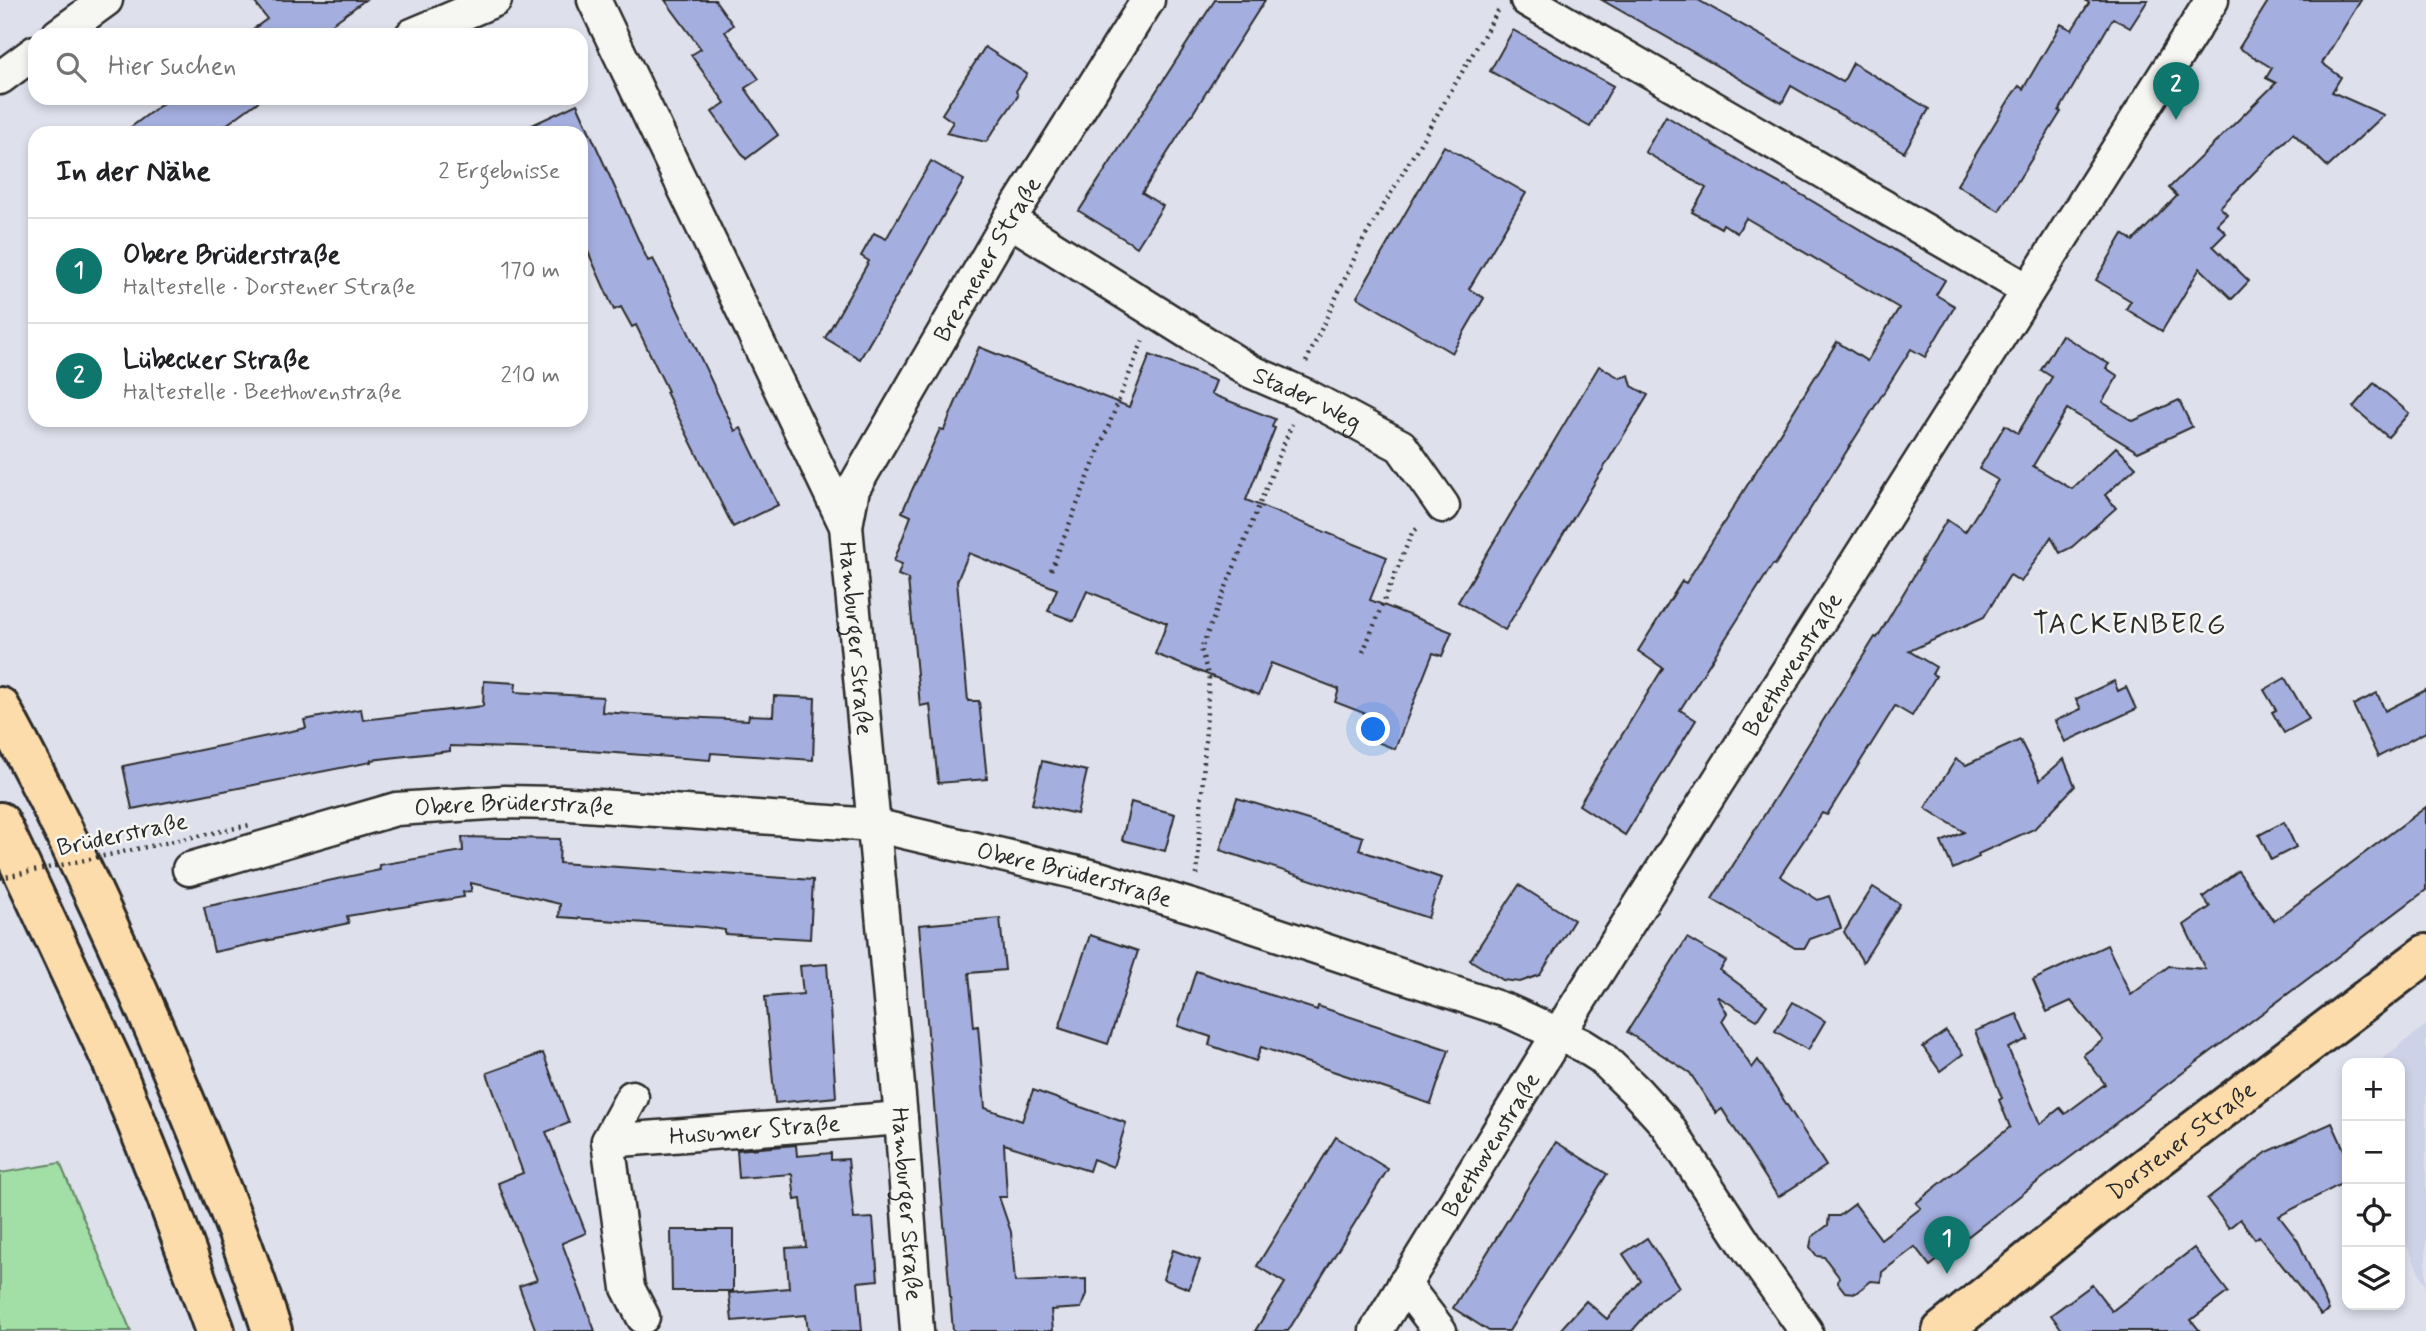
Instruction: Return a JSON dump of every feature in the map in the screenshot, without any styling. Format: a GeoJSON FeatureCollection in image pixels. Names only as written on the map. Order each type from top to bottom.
{"type":"FeatureCollection","features":[{"type":"Feature","properties":{"kind":"main road"},"geometry":{"type":"LineString","coordinates":[[0,707],[44,789],[133,975],[219,1182],[272,1331]]}},
{"type":"Feature","properties":{"kind":"main road"},"geometry":{"type":"LineString","coordinates":[[0,822],[113,1064],[167,1198],[215,1331]]}},
{"type":"Feature","properties":{"kind":"main road","name":"Dorstener Straße"},"geometry":{"type":"LineString","coordinates":[[1942,1331],[2114,1192],[2426,954]]}},
{"type":"Feature","properties":{"kind":"street"},"geometry":{"type":"LineString","coordinates":[[68,28],[106,0]]}},
{"type":"Feature","properties":{"kind":"street"},"geometry":{"type":"LineString","coordinates":[[429,28],[495,0]]}},
{"type":"Feature","properties":{"kind":"street","name":"Hamburger Straße"},"geometry":{"type":"LineString","coordinates":[[594,0],[846,526],[901,1118],[917,1331]]}},
{"type":"Feature","properties":{"kind":"street","name":"Bremener Straße"},"geometry":{"type":"LineString","coordinates":[[846,526],[853,489],[1009,220],[1148,0]]}},
{"type":"Feature","properties":{"kind":"street"},"geometry":{"type":"LineString","coordinates":[[1527,0],[2028,290]]}},
{"type":"Feature","properties":{"kind":"street","name":"Beethovenstraße"},"geometry":{"type":"LineString","coordinates":[[1376,1331],[1559,1033],[2212,0]]}},
{"type":"Feature","properties":{"kind":"street"},"geometry":{"type":"LineString","coordinates":[[0,78],[28,57]]}},
{"type":"Feature","properties":{"kind":"street","name":"Stader Weg"},"geometry":{"type":"LineString","coordinates":[[1009,220],[1250,371],[1305,395],[1401,446],[1443,506]]}},
{"type":"Feature","properties":{"kind":"street","name":"Obere Brüderstraße"},"geometry":{"type":"LineString","coordinates":[[189,869],[396,809],[505,802],[555,803],[874,825],[1099,878],[1195,907],[1508,1011],[1559,1033],[1601,1057],[1666,1124],[1806,1331]]}},
{"type":"Feature","properties":{"kind":"street"},"geometry":{"type":"LineString","coordinates":[[632,1097],[608,1141],[628,1288],[642,1317]]}},
{"type":"Feature","properties":{"kind":"street","name":"Husumer Straße"},"geometry":{"type":"LineString","coordinates":[[608,1141],[901,1118]]}},
{"type":"Feature","properties":{"kind":"street"},"geometry":{"type":"LineString","coordinates":[[1404,1284],[1440,1331]]}},
{"type":"Feature","properties":{"kind":"path"},"geometry":{"type":"LineString","coordinates":[[1195,907],[1209,678],[1200,649],[1305,395],[1304,367],[1361,244],[1504,0]]}},
{"type":"Feature","properties":{"kind":"path"},"geometry":{"type":"LineString","coordinates":[[1051,570],[1154,311]]}},
{"type":"Feature","properties":{"kind":"path"},"geometry":{"type":"LineString","coordinates":[[1363,652],[1412,533],[1443,506]]}},
{"type":"Feature","properties":{"kind":"path","name":"Brüderstraße"},"geometry":{"type":"LineString","coordinates":[[0,878],[250,825]]}},
{"type":"Feature","properties":{"kind":"shaded area"},"geometry":{"type":"Polygon","coordinates":[[[2426,1025],[2426,1287],[2405,1242],[2405,1058],[2383,1058],[2426,1025]]]}},
{"type":"Feature","properties":{"kind":"green space"},"geometry":{"type":"Polygon","coordinates":[[[60,1163],[131,1331],[0,1331],[0,1173],[60,1163]]]}},
{"type":"Feature","properties":{"kind":"building"},"geometry":{"type":"Polygon","coordinates":[[[253,0],[365,0],[327,28],[255,28],[267,19],[253,0]]]}},
{"type":"Feature","properties":{"kind":"building"},"geometry":{"type":"Polygon","coordinates":[[[665,0],[715,0],[733,25],[725,32],[759,79],[745,88],[778,135],[746,159],[712,112],[725,103],[691,55],[701,49],[665,0]]]}},
{"type":"Feature","properties":{"kind":"building"},"geometry":{"type":"Polygon","coordinates":[[[1215,0],[1265,0],[1142,193],[1163,206],[1137,247],[1079,211],[1215,0]]]}},
{"type":"Feature","properties":{"kind":"building"},"geometry":{"type":"Polygon","coordinates":[[[1602,0],[1698,0],[1843,82],[1853,63],[1929,109],[1904,152],[1791,86],[1782,103],[1602,0]]]}},
{"type":"Feature","properties":{"kind":"building"},"geometry":{"type":"Polygon","coordinates":[[[2085,0],[2148,0],[2130,28],[2113,18],[2059,111],[2061,112],[1999,211],[1957,185],[2012,95],[2019,86],[2023,89],[2061,24],[2072,30],[2089,3],[2085,0]]]}},
{"type":"Feature","properties":{"kind":"building"},"geometry":{"type":"Polygon","coordinates":[[[2269,0],[2361,0],[2322,63],[2341,77],[2332,92],[2384,115],[2328,167],[2293,133],[2220,207],[2227,214],[2217,224],[2226,233],[2213,246],[2249,281],[2232,299],[2200,268],[2162,331],[2126,309],[2131,301],[2096,280],[2123,234],[2133,241],[2177,196],[2169,188],[2276,83],[2266,78],[2272,68],[2239,48],[2269,0]]]}},
{"type":"Feature","properties":{"kind":"building"},"geometry":{"type":"Polygon","coordinates":[[[1513,30],[1613,86],[1590,127],[1490,71],[1513,30]]]}},
{"type":"Feature","properties":{"kind":"building"},"geometry":{"type":"Polygon","coordinates":[[[985,47],[1027,74],[1016,91],[1018,96],[986,142],[946,133],[953,122],[942,114],[985,47]]]}},
{"type":"Feature","properties":{"kind":"building"},"geometry":{"type":"Polygon","coordinates":[[[161,105],[253,105],[225,126],[132,126],[161,105]]]}},
{"type":"Feature","properties":{"kind":"building"},"geometry":{"type":"Polygon","coordinates":[[[577,105],[587,126],[530,126],[577,105]]]}},
{"type":"Feature","properties":{"kind":"building"},"geometry":{"type":"Polygon","coordinates":[[[1666,116],[1945,280],[1936,295],[1955,306],[1925,357],[1911,349],[1680,710],[1696,720],[1625,835],[1579,805],[1663,668],[1638,651],[1682,581],[1686,583],[1837,342],[1867,361],[1899,308],[1746,218],[1737,233],[1723,224],[1721,228],[1692,212],[1706,188],[1645,152],[1666,116]]]}},
{"type":"Feature","properties":{"kind":"building"},"geometry":{"type":"Polygon","coordinates":[[[588,128],[648,261],[653,259],[660,272],[735,431],[741,428],[778,505],[733,527],[636,325],[632,327],[621,307],[614,310],[588,252],[588,128]]]}},
{"type":"Feature","properties":{"kind":"building"},"geometry":{"type":"Polygon","coordinates":[[[1444,146],[1526,193],[1469,289],[1484,298],[1452,353],[1357,297],[1444,146]]]}},
{"type":"Feature","properties":{"kind":"building"},"geometry":{"type":"Polygon","coordinates":[[[931,161],[964,180],[860,359],[825,338],[869,261],[861,256],[874,233],[886,239],[931,161]]]}},
{"type":"Feature","properties":{"kind":"building"},"geometry":{"type":"Polygon","coordinates":[[[2062,335],[2109,364],[2106,368],[2118,376],[2102,402],[2133,421],[2179,400],[2192,427],[2138,452],[2067,409],[2033,466],[2072,489],[2116,447],[2136,467],[2105,495],[2116,508],[2072,547],[2060,553],[2051,537],[2021,582],[2010,575],[1984,617],[1909,651],[1936,667],[1932,674],[1936,676],[1912,716],[1895,706],[1827,815],[1822,813],[1780,876],[1818,900],[1829,896],[1841,928],[1810,939],[1805,948],[1795,948],[1712,899],[1875,637],[1877,638],[1947,520],[1965,532],[1998,480],[1979,469],[2005,425],[2018,433],[2052,377],[2041,370],[2062,335]]]}},
{"type":"Feature","properties":{"kind":"building"},"geometry":{"type":"Polygon","coordinates":[[[979,347],[1129,407],[1150,355],[1216,381],[1211,394],[1275,419],[1272,427],[1275,428],[1246,500],[1387,557],[1370,600],[1452,632],[1442,656],[1433,653],[1395,749],[1369,739],[1377,718],[1335,702],[1339,689],[1271,663],[1259,695],[1155,654],[1167,623],[1087,591],[1074,621],[1048,611],[1057,589],[969,553],[957,581],[968,701],[979,701],[987,779],[938,783],[930,704],[920,706],[908,579],[898,575],[902,564],[894,561],[911,516],[902,512],[940,429],[944,430],[979,347]]]}},
{"type":"Feature","properties":{"kind":"building"},"geometry":{"type":"Polygon","coordinates":[[[1599,366],[1620,378],[1629,375],[1632,386],[1648,395],[1505,630],[1458,602],[1599,366]]]}},
{"type":"Feature","properties":{"kind":"building"},"geometry":{"type":"Polygon","coordinates":[[[2374,383],[2409,413],[2388,437],[2353,407],[2374,383]]]}},
{"type":"Feature","properties":{"kind":"building"},"geometry":{"type":"Polygon","coordinates":[[[2285,678],[2309,719],[2284,733],[2272,712],[2276,710],[2264,690],[2285,678]]]}},
{"type":"Feature","properties":{"kind":"building"},"geometry":{"type":"Polygon","coordinates":[[[484,681],[516,683],[515,692],[603,697],[602,712],[662,716],[748,720],[749,715],[773,716],[774,696],[815,698],[813,760],[711,753],[710,760],[575,750],[450,746],[450,751],[371,760],[132,809],[123,766],[306,728],[304,720],[361,709],[363,720],[483,706],[484,681]]]}},
{"type":"Feature","properties":{"kind":"building"},"geometry":{"type":"Polygon","coordinates":[[[2114,681],[2118,691],[2126,687],[2136,709],[2065,742],[2055,721],[2081,709],[2076,699],[2114,681]]]}},
{"type":"Feature","properties":{"kind":"building"},"geometry":{"type":"Polygon","coordinates":[[[2426,690],[2426,732],[2378,757],[2353,705],[2377,693],[2385,711],[2426,690]]]}},
{"type":"Feature","properties":{"kind":"building"},"geometry":{"type":"Polygon","coordinates":[[[2020,740],[2040,780],[2064,759],[2075,786],[2034,829],[1978,854],[1979,857],[1953,869],[1941,842],[1964,832],[1925,808],[1956,759],[1966,765],[2020,740]]]}},
{"type":"Feature","properties":{"kind":"building"},"geometry":{"type":"Polygon","coordinates":[[[1042,761],[1087,771],[1077,814],[1032,804],[1042,761]]]}},
{"type":"Feature","properties":{"kind":"building"},"geometry":{"type":"Polygon","coordinates":[[[1237,798],[1363,837],[1359,850],[1441,878],[1428,918],[1220,850],[1237,798]]]}},
{"type":"Feature","properties":{"kind":"building"},"geometry":{"type":"Polygon","coordinates":[[[1131,802],[1175,814],[1165,851],[1122,840],[1131,802]]]}},
{"type":"Feature","properties":{"kind":"building"},"geometry":{"type":"Polygon","coordinates":[[[2426,807],[2426,890],[1930,1266],[1915,1247],[1882,1272],[1881,1282],[1871,1281],[1856,1293],[1845,1292],[1838,1283],[1839,1277],[1824,1257],[1817,1256],[1810,1247],[1812,1237],[1828,1225],[1829,1216],[1839,1216],[1855,1204],[1881,1239],[1921,1208],[1916,1203],[2010,1127],[1999,1100],[2002,1098],[1975,1031],[2017,1014],[2028,1039],[2008,1048],[2040,1124],[2060,1108],[2065,1114],[2105,1084],[2083,1055],[2103,1040],[2071,1001],[2047,1012],[2033,980],[2107,945],[2131,995],[2169,966],[2205,969],[2184,925],[2210,907],[2203,897],[2238,871],[2274,921],[2426,807]]]}},
{"type":"Feature","properties":{"kind":"building"},"geometry":{"type":"Polygon","coordinates":[[[2284,822],[2296,847],[2271,860],[2259,835],[2284,822]]]}},
{"type":"Feature","properties":{"kind":"building"},"geometry":{"type":"Polygon","coordinates":[[[462,837],[560,839],[559,863],[813,880],[810,939],[725,934],[725,930],[705,927],[559,917],[560,904],[471,883],[471,891],[463,892],[464,897],[347,916],[349,923],[214,952],[204,907],[380,870],[379,865],[463,851],[462,837]]]}},
{"type":"Feature","properties":{"kind":"building"},"geometry":{"type":"Polygon","coordinates":[[[1519,885],[1574,920],[1540,975],[1520,982],[1503,980],[1470,960],[1519,885]]]}},
{"type":"Feature","properties":{"kind":"building"},"geometry":{"type":"Polygon","coordinates":[[[1873,887],[1900,904],[1863,962],[1844,932],[1873,887]]]}},
{"type":"Feature","properties":{"kind":"building"},"geometry":{"type":"Polygon","coordinates":[[[1000,918],[1005,970],[969,973],[974,1027],[978,1026],[985,1108],[1022,1121],[1033,1090],[1126,1123],[1113,1167],[1093,1159],[1089,1171],[1004,1144],[1007,1197],[999,1197],[1011,1232],[1015,1282],[1086,1279],[1086,1294],[1081,1308],[1051,1310],[1053,1331],[953,1331],[919,925],[1000,918]]]}},
{"type":"Feature","properties":{"kind":"building"},"geometry":{"type":"Polygon","coordinates":[[[1090,935],[1138,951],[1108,1044],[1059,1028],[1090,935]]]}},
{"type":"Feature","properties":{"kind":"building"},"geometry":{"type":"Polygon","coordinates":[[[1687,938],[1726,961],[1720,970],[1767,1005],[1757,1020],[1717,996],[1727,1013],[1722,1021],[1752,1068],[1758,1060],[1826,1166],[1778,1197],[1722,1109],[1716,1113],[1690,1073],[1627,1032],[1687,938]]]}},
{"type":"Feature","properties":{"kind":"building"},"geometry":{"type":"Polygon","coordinates":[[[827,964],[836,1097],[775,1103],[765,997],[803,994],[800,966],[827,964]]]}},
{"type":"Feature","properties":{"kind":"building"},"geometry":{"type":"Polygon","coordinates":[[[1196,971],[1317,1010],[1318,1006],[1449,1050],[1431,1104],[1261,1047],[1256,1061],[1209,1045],[1211,1037],[1178,1026],[1196,971]]]}},
{"type":"Feature","properties":{"kind":"building"},"geometry":{"type":"Polygon","coordinates":[[[1793,1002],[1825,1021],[1808,1050],[1775,1031],[1793,1002]]]}},
{"type":"Feature","properties":{"kind":"building"},"geometry":{"type":"Polygon","coordinates":[[[1946,1031],[1963,1054],[1940,1071],[1923,1047],[1946,1031]]]}},
{"type":"Feature","properties":{"kind":"building"},"geometry":{"type":"Polygon","coordinates":[[[543,1053],[569,1123],[546,1132],[586,1233],[562,1243],[595,1331],[536,1331],[519,1286],[537,1280],[498,1183],[523,1173],[487,1073],[543,1053]]]}},
{"type":"Feature","properties":{"kind":"building"},"geometry":{"type":"Polygon","coordinates":[[[2332,1123],[2342,1145],[2342,1184],[2279,1216],[2298,1241],[2329,1310],[2321,1315],[2259,1236],[2255,1239],[2240,1219],[2229,1228],[2207,1199],[2267,1152],[2332,1123]]]}},
{"type":"Feature","properties":{"kind":"building"},"geometry":{"type":"Polygon","coordinates":[[[1336,1137],[1388,1169],[1288,1331],[1255,1331],[1285,1283],[1257,1266],[1336,1137]]]}},
{"type":"Feature","properties":{"kind":"building"},"geometry":{"type":"Polygon","coordinates":[[[1556,1142],[1607,1174],[1509,1331],[1489,1331],[1453,1308],[1556,1142]]]}},
{"type":"Feature","properties":{"kind":"building"},"geometry":{"type":"Polygon","coordinates":[[[796,1145],[797,1156],[831,1153],[831,1160],[848,1159],[854,1219],[873,1218],[878,1280],[858,1282],[862,1331],[808,1331],[806,1315],[732,1321],[729,1293],[789,1288],[786,1248],[806,1247],[801,1199],[795,1200],[792,1174],[739,1178],[737,1150],[796,1145]]]}},
{"type":"Feature","properties":{"kind":"building"},"geometry":{"type":"Polygon","coordinates":[[[671,1230],[733,1230],[733,1291],[672,1291],[671,1230]]]}},
{"type":"Feature","properties":{"kind":"building"},"geometry":{"type":"Polygon","coordinates":[[[1647,1238],[1679,1287],[1659,1300],[1632,1331],[1559,1331],[1586,1301],[1607,1319],[1641,1281],[1623,1254],[1647,1238]]]}},
{"type":"Feature","properties":{"kind":"building"},"geometry":{"type":"Polygon","coordinates":[[[2194,1248],[2228,1292],[2191,1320],[2200,1331],[2063,1331],[2051,1315],[2092,1285],[2112,1311],[2194,1248]]]}},
{"type":"Feature","properties":{"kind":"building"},"geometry":{"type":"Polygon","coordinates":[[[1173,1250],[1200,1260],[1189,1289],[1163,1279],[1173,1250]]]}},
{"type":"Feature","properties":{"kind":"place","name":"Lübecker Straße"},"geometry":{"type":"Point","coordinates":[2176,120]}},
{"type":"Feature","properties":{"kind":"place","name":"Obere Brüderstraße"},"geometry":{"type":"Point","coordinates":[1947,1274]}},
{"type":"Feature","properties":{"kind":"district","name":"TACKENBERG"},"geometry":{"type":"Point","coordinates":[2130,623]}}]}
